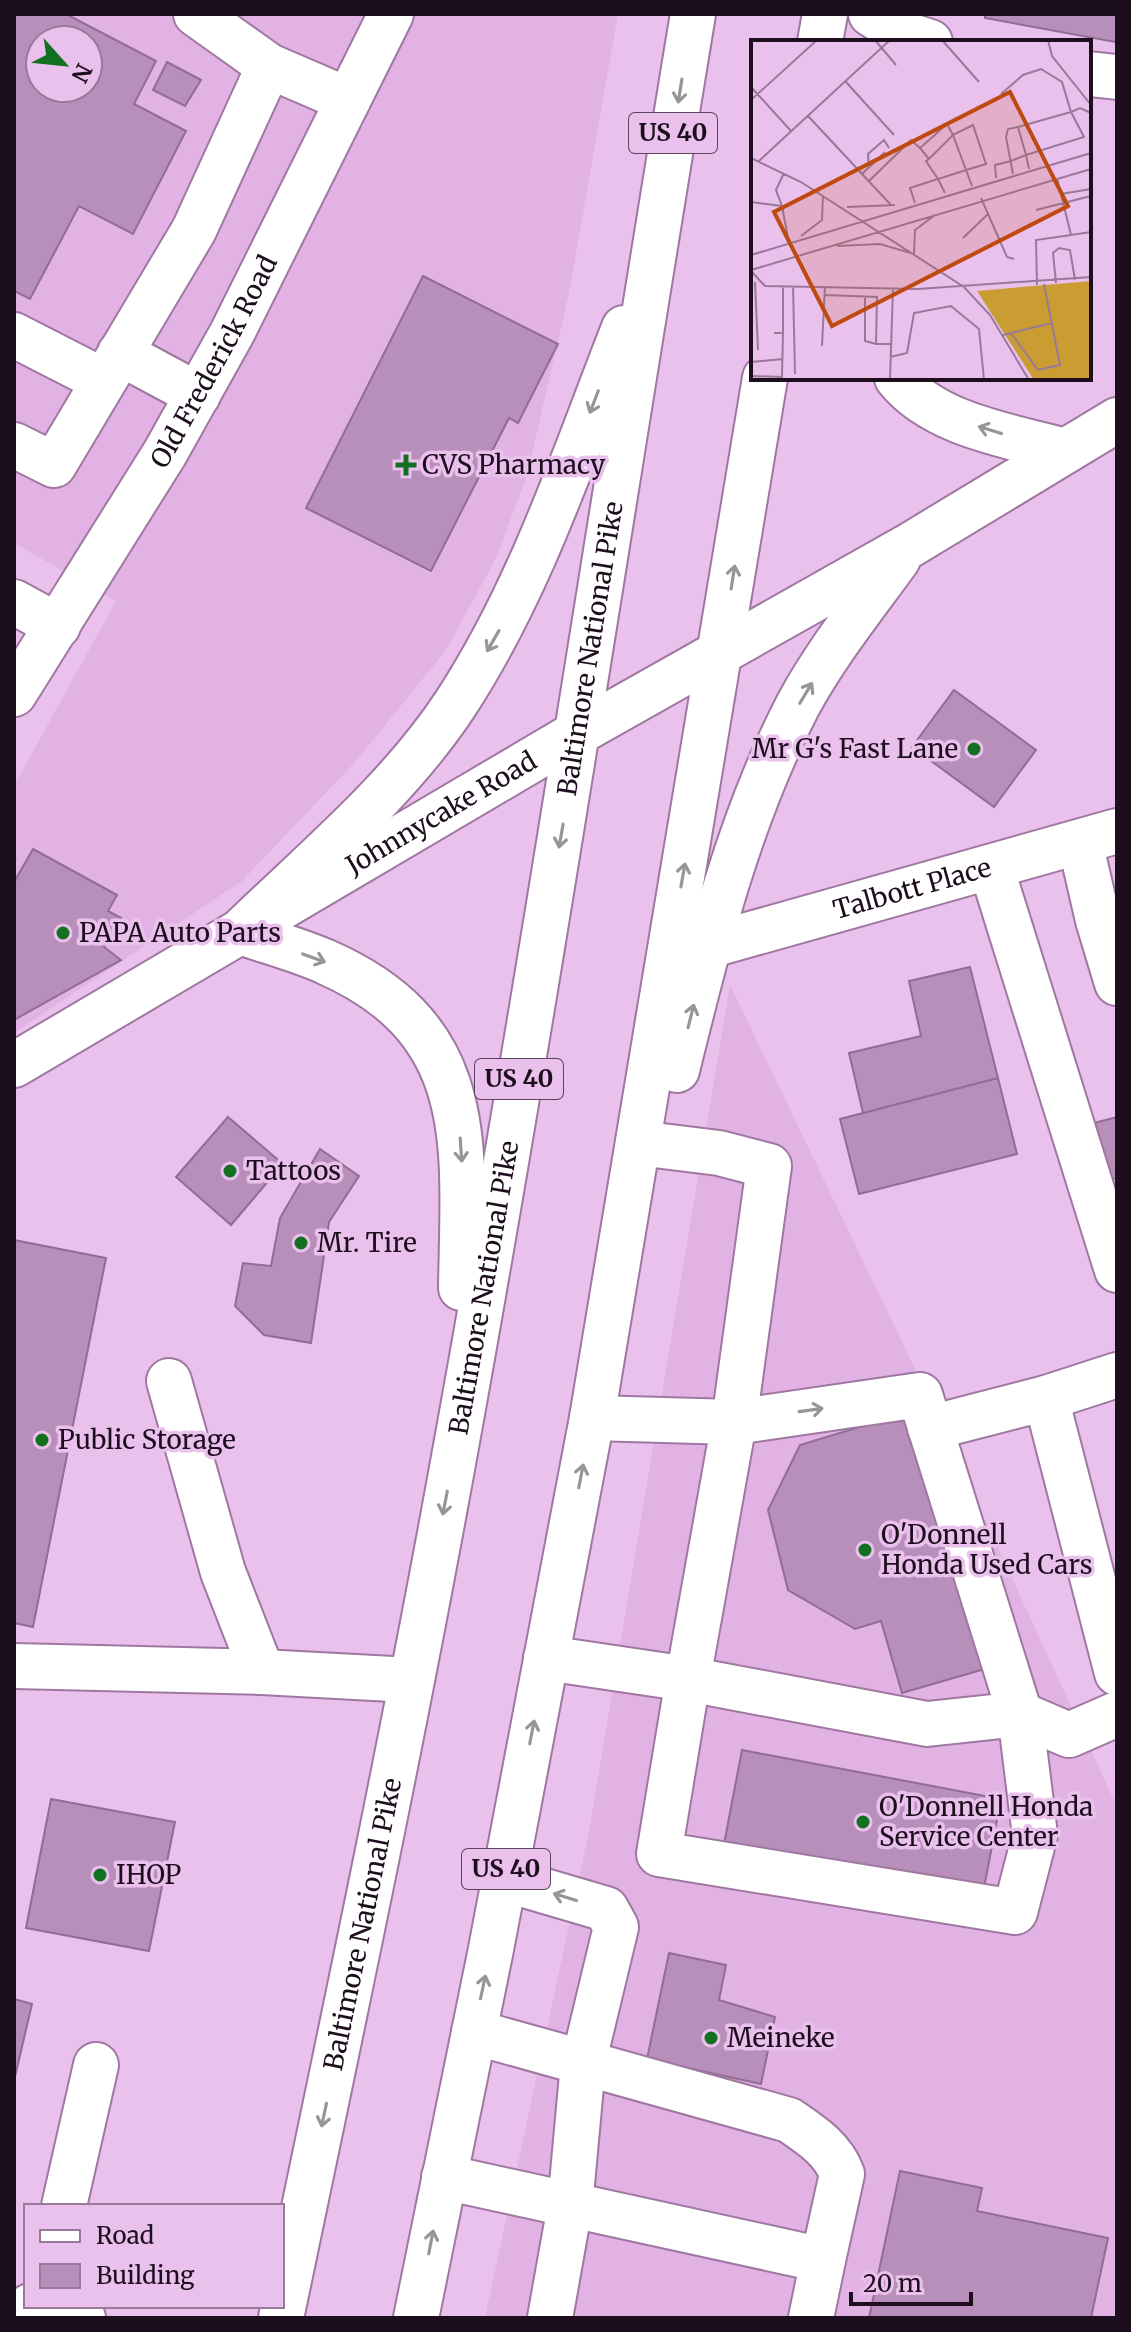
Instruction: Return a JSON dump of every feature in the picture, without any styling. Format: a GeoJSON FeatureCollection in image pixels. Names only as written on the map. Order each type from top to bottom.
{"type":"FeatureCollection","features":[{"type":"Feature","properties":{"kind":"main road"},"geometry":{"type":"LineString","coordinates":[[196,14],[269,66],[348,100]]}},
{"type":"Feature","properties":{"kind":"main road","name":"Old Frederick Road"},"geometry":{"type":"LineString","coordinates":[[14,694],[198,395],[391,14]]}},
{"type":"Feature","properties":{"kind":"main road","name":"Baltimore National Pike"},"geometry":{"type":"LineString","coordinates":[[284,2303],[411,1680],[459,1427],[579,732],[693,14]]}},
{"type":"Feature","properties":{"kind":"main road"},"geometry":{"type":"LineString","coordinates":[[820,40],[827,14]]}},
{"type":"Feature","properties":{"kind":"main road"},"geometry":{"type":"LineString","coordinates":[[827,14],[830,40]]}},
{"type":"Feature","properties":{"kind":"main road"},"geometry":{"type":"LineString","coordinates":[[871,14],[902,33],[924,40]]}},
{"type":"Feature","properties":{"kind":"main road"},"geometry":{"type":"LineString","coordinates":[[14,445],[54,465],[194,230],[269,66]]}},
{"type":"Feature","properties":{"kind":"main road"},"geometry":{"type":"LineString","coordinates":[[1091,74],[1117,77]]}},
{"type":"Feature","properties":{"kind":"main road"},"geometry":{"type":"LineString","coordinates":[[459,1427],[463,1178],[458,1114],[446,1069],[427,1037],[397,1005],[363,981],[326,962],[240,932],[394,781],[454,705],[489,648],[530,568],[653,252]]}},
{"type":"Feature","properties":{"kind":"main road"},"geometry":{"type":"LineString","coordinates":[[14,335],[198,395]]}},
{"type":"Feature","properties":{"kind":"main road"},"geometry":{"type":"LineString","coordinates":[[765,380],[648,1145],[592,1418],[734,1422],[925,1411],[1046,1398],[1117,1375]]}},
{"type":"Feature","properties":{"kind":"main road"},"geometry":{"type":"LineString","coordinates":[[900,380],[937,410],[983,428],[1065,451]]}},
{"type":"Feature","properties":{"kind":"main road","name":"Johnnycake Road"},"geometry":{"type":"LineString","coordinates":[[14,1065],[579,732],[907,547],[1117,420]]}},
{"type":"Feature","properties":{"kind":"main road"},"geometry":{"type":"LineString","coordinates":[[648,1145],[739,836],[797,708],[837,642],[907,547]]}},
{"type":"Feature","properties":{"kind":"main road"},"geometry":{"type":"LineString","coordinates":[[14,602],[58,626]]}},
{"type":"Feature","properties":{"kind":"main road"},"geometry":{"type":"LineString","coordinates":[[1098,836],[1117,983]]}},
{"type":"Feature","properties":{"kind":"main road","name":"Talbott Place"},"geometry":{"type":"LineString","coordinates":[[708,946],[1098,836]]}},
{"type":"Feature","properties":{"kind":"main road"},"geometry":{"type":"LineString","coordinates":[[991,867],[1117,1270]]}},
{"type":"Feature","properties":{"kind":"main road"},"geometry":{"type":"LineString","coordinates":[[648,1145],[719,1153],[769,1166],[734,1422],[659,1854],[1015,1912],[1035,1835],[1020,1714],[925,1411]]}},
{"type":"Feature","properties":{"kind":"main road"},"geometry":{"type":"LineString","coordinates":[[169,1381],[223,1572],[262,1672]]}},
{"type":"Feature","properties":{"kind":"main road"},"geometry":{"type":"LineString","coordinates":[[1046,1398],[1117,1673]]}},
{"type":"Feature","properties":{"kind":"main road","name":"US 40"},"geometry":{"type":"LineString","coordinates":[[416,2318],[592,1418]]}},
{"type":"Feature","properties":{"kind":"main road"},"geometry":{"type":"LineString","coordinates":[[546,1658],[688,1679],[927,1724],[1020,1714],[1069,1735],[1117,1714]]}},
{"type":"Feature","properties":{"kind":"main road"},"geometry":{"type":"LineString","coordinates":[[14,1666],[262,1672],[411,1680]]}},
{"type":"Feature","properties":{"kind":"main road"},"geometry":{"type":"LineString","coordinates":[[504,1879],[606,1909],[616,1927],[583,2064],[570,2206],[550,2318]]}},
{"type":"Feature","properties":{"kind":"main road"},"geometry":{"type":"LineString","coordinates":[[474,2032],[789,2120],[819,2141],[838,2163],[842,2174],[811,2318]]}},
{"type":"Feature","properties":{"kind":"main road"},"geometry":{"type":"LineString","coordinates":[[64,2204],[96,2065]]}},
{"type":"Feature","properties":{"kind":"main road"},"geometry":{"type":"LineString","coordinates":[[444,2177],[823,2260]]}},
{"type":"Feature","properties":{"kind":"main road"},"geometry":{"type":"LineString","coordinates":[[32,2308],[83,2318]]}},
{"type":"Feature","properties":{"kind":"shaded area"},"geometry":{"type":"Polygon","coordinates":[[[14,14],[618,14],[569,293],[527,475],[496,558],[446,650],[356,761],[242,881],[14,1033],[14,786],[116,601],[14,543],[14,14]]]}},
{"type":"Feature","properties":{"kind":"shaded area"},"geometry":{"type":"Polygon","coordinates":[[[730,985],[931,1402],[1117,1807],[1117,2318],[485,2318],[589,1832],[730,985]]]}},
{"type":"Feature","properties":{"kind":"building"},"geometry":{"type":"Polygon","coordinates":[[[14,14],[66,14],[85,24],[24,24],[24,104],[104,104],[104,34],[156,61],[134,104],[186,131],[133,234],[79,206],[30,299],[14,291],[14,14]]]}},
{"type":"Feature","properties":{"kind":"building"},"geometry":{"type":"Polygon","coordinates":[[[985,14],[1117,14],[1117,39],[1115,42],[985,18],[985,14]]]}},
{"type":"Feature","properties":{"kind":"building"},"geometry":{"type":"Polygon","coordinates":[[[167,62],[201,80],[185,106],[153,90],[167,62]]]}},
{"type":"Feature","properties":{"kind":"building","name":"CVS Pharmacy"},"geometry":{"type":"Polygon","coordinates":[[[423,276],[558,344],[518,423],[509,418],[431,571],[306,508],[423,276]]]}},
{"type":"Feature","properties":{"kind":"building","name":"Mr G's Fast Lane"},"geometry":{"type":"Polygon","coordinates":[[[954,690],[1036,750],[994,807],[912,747],[954,690]]]}},
{"type":"Feature","properties":{"kind":"building","name":"PAPA Auto Parts"},"geometry":{"type":"Polygon","coordinates":[[[33,849],[117,895],[108,911],[121,918],[104,947],[121,960],[14,1020],[14,882],[33,849]]]}},
{"type":"Feature","properties":{"kind":"building"},"geometry":{"type":"Polygon","coordinates":[[[970,967],[998,1078],[863,1113],[849,1053],[921,1036],[909,981],[970,967]]]}},
{"type":"Feature","properties":{"kind":"building"},"geometry":{"type":"Polygon","coordinates":[[[998,1078],[1017,1154],[859,1194],[840,1119],[998,1078]]]}},
{"type":"Feature","properties":{"kind":"building","name":"Tattoos"},"geometry":{"type":"Polygon","coordinates":[[[228,1117],[283,1164],[231,1225],[176,1177],[228,1117]]]}},
{"type":"Feature","properties":{"kind":"building"},"geometry":{"type":"Polygon","coordinates":[[[1117,1117],[1117,1178],[1106,1180],[1090,1124],[1117,1117]]]}},
{"type":"Feature","properties":{"kind":"building","name":"Mr. Tire"},"geometry":{"type":"Polygon","coordinates":[[[320,1149],[359,1176],[329,1222],[311,1343],[264,1335],[235,1306],[243,1263],[271,1266],[280,1218],[320,1149]]]}},
{"type":"Feature","properties":{"kind":"building","name":"Public Storage"},"geometry":{"type":"Polygon","coordinates":[[[14,1240],[106,1258],[33,1627],[14,1623],[14,1240]]]}},
{"type":"Feature","properties":{"kind":"building","name":"O'Donnell Honda Used Cars"},"geometry":{"type":"Polygon","coordinates":[[[912,1411],[988,1668],[902,1693],[881,1621],[855,1629],[788,1590],[768,1510],[800,1445],[912,1411]]]}},
{"type":"Feature","properties":{"kind":"building","name":"O'Donnell Honda Service Center"},"geometry":{"type":"Polygon","coordinates":[[[742,1750],[1001,1799],[983,1893],[724,1844],[742,1750]]]}},
{"type":"Feature","properties":{"kind":"building","name":"IHOP"},"geometry":{"type":"Polygon","coordinates":[[[51,1799],[175,1822],[149,1951],[26,1928],[51,1799]]]}},
{"type":"Feature","properties":{"kind":"building","name":"Meineke"},"geometry":{"type":"Polygon","coordinates":[[[669,1953],[726,1965],[719,2000],[775,2017],[761,2084],[647,2059],[669,1953]]]}},
{"type":"Feature","properties":{"kind":"building"},"geometry":{"type":"Polygon","coordinates":[[[14,1999],[32,2004],[14,2081],[14,1999]]]}},
{"type":"Feature","properties":{"kind":"building"},"geometry":{"type":"Polygon","coordinates":[[[900,2171],[982,2188],[977,2211],[1108,2238],[1091,2318],[869,2318],[900,2171]]]}},
{"type":"Feature","properties":{"kind":"place","name":"CVS Pharmacy"},"geometry":{"type":"Point","coordinates":[406,465]}},
{"type":"Feature","properties":{"kind":"place","name":"Mr G's Fast Lane"},"geometry":{"type":"Point","coordinates":[974,749]}},
{"type":"Feature","properties":{"kind":"place","name":"PAPA Auto Parts"},"geometry":{"type":"Point","coordinates":[63,933]}},
{"type":"Feature","properties":{"kind":"place","name":"Tattoos"},"geometry":{"type":"Point","coordinates":[230,1171]}},
{"type":"Feature","properties":{"kind":"place","name":"Mr. Tire"},"geometry":{"type":"Point","coordinates":[301,1243]}},
{"type":"Feature","properties":{"kind":"place","name":"Public Storage"},"geometry":{"type":"Point","coordinates":[42,1440]}},
{"type":"Feature","properties":{"kind":"place","name":"O'Donnell Honda Used Cars"},"geometry":{"type":"Point","coordinates":[865,1550]}},
{"type":"Feature","properties":{"kind":"place","name":"O'Donnell Honda Service Center"},"geometry":{"type":"Point","coordinates":[863,1822]}},
{"type":"Feature","properties":{"kind":"place","name":"IHOP"},"geometry":{"type":"Point","coordinates":[100,1875]}},
{"type":"Feature","properties":{"kind":"place","name":"Meineke"},"geometry":{"type":"Point","coordinates":[711,2038]}}]}
